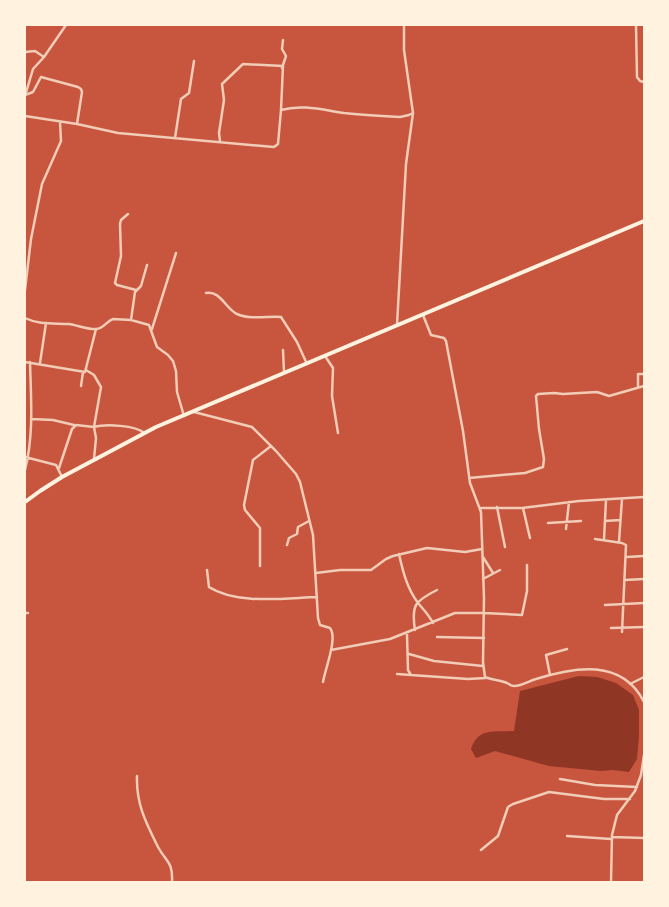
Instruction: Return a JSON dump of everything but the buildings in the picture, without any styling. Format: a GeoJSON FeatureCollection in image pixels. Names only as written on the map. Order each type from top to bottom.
{"type":"FeatureCollection","features":[{"type":"Feature","properties":{"kind":"main road"},"geometry":{"type":"LineString","coordinates":[[25,502],[62,477],[145,433],[644,221]]}},
{"type":"Feature","properties":{"kind":"street"},"geometry":{"type":"LineString","coordinates":[[25,95],[32,72],[66,25]]}},
{"type":"Feature","properties":{"kind":"street"},"geometry":{"type":"LineString","coordinates":[[397,326],[406,164],[413,113],[405,61],[404,25]]}},
{"type":"Feature","properties":{"kind":"street"},"geometry":{"type":"LineString","coordinates":[[636,25],[638,77],[640,81],[644,82]]}},
{"type":"Feature","properties":{"kind":"street"},"geometry":{"type":"LineString","coordinates":[[25,116],[118,132],[275,147],[278,144],[282,69],[286,58],[282,47],[283,40]]}},
{"type":"Feature","properties":{"kind":"street"},"geometry":{"type":"LineString","coordinates":[[25,52],[35,51],[44,57]]}},
{"type":"Feature","properties":{"kind":"street"},"geometry":{"type":"LineString","coordinates":[[175,138],[181,99],[189,93],[194,60]]}},
{"type":"Feature","properties":{"kind":"street"},"geometry":{"type":"LineString","coordinates":[[220,141],[221,118],[223,114],[222,88],[224,82],[243,64],[280,65],[283,66],[282,69]]}},
{"type":"Feature","properties":{"kind":"street"},"geometry":{"type":"LineString","coordinates":[[25,95],[33,92],[40,77],[78,86],[82,92],[77,124]]}},
{"type":"Feature","properties":{"kind":"street"},"geometry":{"type":"LineString","coordinates":[[281,110],[298,107],[318,108],[345,113],[400,117],[413,113]]}},
{"type":"Feature","properties":{"kind":"street"},"geometry":{"type":"LineString","coordinates":[[25,290],[42,184],[61,141],[60,121]]}},
{"type":"Feature","properties":{"kind":"street"},"geometry":{"type":"LineString","coordinates":[[128,214],[121,220],[120,224],[121,256],[115,281],[118,286],[136,290]]}},
{"type":"Feature","properties":{"kind":"street"},"geometry":{"type":"LineString","coordinates":[[152,329],[176,252]]}},
{"type":"Feature","properties":{"kind":"street"},"geometry":{"type":"LineString","coordinates":[[131,320],[136,290],[141,286],[147,265]]}},
{"type":"Feature","properties":{"kind":"street"},"geometry":{"type":"LineString","coordinates":[[206,293],[212,292],[216,294],[228,308],[238,315],[281,317],[297,342],[307,364]]}},
{"type":"Feature","properties":{"kind":"street"},"geometry":{"type":"LineString","coordinates":[[423,315],[431,335],[444,338],[446,341],[463,431],[469,478],[480,508],[484,579],[483,666],[486,678]]}},
{"type":"Feature","properties":{"kind":"street"},"geometry":{"type":"LineString","coordinates":[[25,318],[46,323],[69,324],[96,329],[103,327],[110,319],[131,320],[147,324],[152,329],[157,347],[168,355],[173,362],[176,370],[177,392],[184,416]]}},
{"type":"Feature","properties":{"kind":"street"},"geometry":{"type":"LineString","coordinates":[[40,363],[46,323]]}},
{"type":"Feature","properties":{"kind":"street"},"geometry":{"type":"LineString","coordinates":[[81,386],[96,329]]}},
{"type":"Feature","properties":{"kind":"street"},"geometry":{"type":"LineString","coordinates":[[283,350],[284,374]]}},
{"type":"Feature","properties":{"kind":"street"},"geometry":{"type":"LineString","coordinates":[[325,356],[333,368],[332,396],[338,433]]}},
{"type":"Feature","properties":{"kind":"street"},"geometry":{"type":"LineString","coordinates":[[25,362],[85,371],[96,376],[101,386],[94,427],[96,438],[94,461]]}},
{"type":"Feature","properties":{"kind":"street"},"geometry":{"type":"LineString","coordinates":[[25,470],[32,419],[30,362]]}},
{"type":"Feature","properties":{"kind":"street"},"geometry":{"type":"LineString","coordinates":[[638,387],[638,374],[644,374]]}},
{"type":"Feature","properties":{"kind":"street"},"geometry":{"type":"LineString","coordinates":[[469,478],[525,473],[543,467],[544,459],[536,396],[538,394],[597,392],[609,396],[644,386]]}},
{"type":"Feature","properties":{"kind":"street"},"geometry":{"type":"LineString","coordinates":[[194,412],[252,427],[296,474],[300,482],[313,535],[318,618],[320,625],[332,630],[331,650],[322,682]]}},
{"type":"Feature","properties":{"kind":"street"},"geometry":{"type":"LineString","coordinates":[[32,419],[53,420],[94,427],[103,425],[134,428],[141,429],[145,433]]}},
{"type":"Feature","properties":{"kind":"street"},"geometry":{"type":"LineString","coordinates":[[59,468],[74,425]]}},
{"type":"Feature","properties":{"kind":"street"},"geometry":{"type":"LineString","coordinates":[[260,566],[260,528],[245,510],[244,505],[254,460],[271,446]]}},
{"type":"Feature","properties":{"kind":"street"},"geometry":{"type":"LineString","coordinates":[[27,458],[52,463],[59,468],[62,477]]}},
{"type":"Feature","properties":{"kind":"street"},"geometry":{"type":"LineString","coordinates":[[480,508],[522,508],[569,502],[622,500],[644,497]]}},
{"type":"Feature","properties":{"kind":"street"},"geometry":{"type":"LineString","coordinates":[[604,540],[606,500]]}},
{"type":"Feature","properties":{"kind":"street"},"geometry":{"type":"LineString","coordinates":[[618,542],[622,500]]}},
{"type":"Feature","properties":{"kind":"street"},"geometry":{"type":"LineString","coordinates":[[566,529],[569,502]]}},
{"type":"Feature","properties":{"kind":"street"},"geometry":{"type":"LineString","coordinates":[[497,507],[505,547]]}},
{"type":"Feature","properties":{"kind":"street"},"geometry":{"type":"LineString","coordinates":[[522,508],[530,538]]}},
{"type":"Feature","properties":{"kind":"street"},"geometry":{"type":"LineString","coordinates":[[605,521],[620,520]]}},
{"type":"Feature","properties":{"kind":"street"},"geometry":{"type":"LineString","coordinates":[[287,545],[290,538],[296,534],[298,526],[309,521]]}},
{"type":"Feature","properties":{"kind":"street"},"geometry":{"type":"LineString","coordinates":[[548,523],[581,521]]}},
{"type":"Feature","properties":{"kind":"street"},"geometry":{"type":"LineString","coordinates":[[594,539],[626,545],[627,557],[622,630]]}},
{"type":"Feature","properties":{"kind":"street"},"geometry":{"type":"LineString","coordinates":[[316,573],[340,570],[371,570],[386,559],[427,548],[465,552],[482,549]]}},
{"type":"Feature","properties":{"kind":"street"},"geometry":{"type":"LineString","coordinates":[[399,554],[406,581],[433,623]]}},
{"type":"Feature","properties":{"kind":"street"},"geometry":{"type":"LineString","coordinates":[[627,557],[644,556]]}},
{"type":"Feature","properties":{"kind":"street"},"geometry":{"type":"LineString","coordinates":[[482,557],[493,573]]}},
{"type":"Feature","properties":{"kind":"street"},"geometry":{"type":"LineString","coordinates":[[331,650],[377,643],[407,634],[455,613],[518,616],[523,614],[528,591],[528,565]]}},
{"type":"Feature","properties":{"kind":"street"},"geometry":{"type":"LineString","coordinates":[[207,570],[209,587],[238,597],[317,597]]}},
{"type":"Feature","properties":{"kind":"street"},"geometry":{"type":"LineString","coordinates":[[484,579],[500,570]]}},
{"type":"Feature","properties":{"kind":"street"},"geometry":{"type":"LineString","coordinates":[[625,580],[644,579]]}},
{"type":"Feature","properties":{"kind":"street"},"geometry":{"type":"LineString","coordinates":[[415,630],[413,612],[418,602],[437,590]]}},
{"type":"Feature","properties":{"kind":"street"},"geometry":{"type":"LineString","coordinates":[[606,605],[644,603]]}},
{"type":"Feature","properties":{"kind":"street"},"geometry":{"type":"LineString","coordinates":[[611,628],[622,630],[644,627]]}},
{"type":"Feature","properties":{"kind":"street"},"geometry":{"type":"LineString","coordinates":[[407,634],[408,670],[411,675]]}},
{"type":"Feature","properties":{"kind":"street"},"geometry":{"type":"LineString","coordinates":[[437,637],[484,638]]}},
{"type":"Feature","properties":{"kind":"street"},"geometry":{"type":"LineString","coordinates":[[550,675],[546,655],[567,649]]}},
{"type":"Feature","properties":{"kind":"street"},"geometry":{"type":"LineString","coordinates":[[409,654],[434,661],[483,666]]}},
{"type":"Feature","properties":{"kind":"street"},"geometry":{"type":"LineString","coordinates":[[396,674],[468,679],[486,678],[514,686],[550,675],[584,669],[598,670],[616,674],[630,684],[644,702]]}},
{"type":"Feature","properties":{"kind":"street"},"geometry":{"type":"LineString","coordinates":[[630,684],[644,677]]}},
{"type":"Feature","properties":{"kind":"street"},"geometry":{"type":"LineString","coordinates":[[611,882],[612,838],[617,815],[637,787],[644,755]]}},
{"type":"Feature","properties":{"kind":"street"},"geometry":{"type":"LineString","coordinates":[[137,776],[136,794],[148,826],[160,850],[171,865],[173,870],[172,882]]}},
{"type":"Feature","properties":{"kind":"street"},"geometry":{"type":"LineString","coordinates":[[560,779],[595,785],[637,787]]}},
{"type":"Feature","properties":{"kind":"street"},"geometry":{"type":"LineString","coordinates":[[481,850],[498,836],[508,807],[544,793],[604,799],[630,799]]}},
{"type":"Feature","properties":{"kind":"street"},"geometry":{"type":"LineString","coordinates":[[567,836],[644,838]]}},
{"type":"Feature","properties":{"kind":"shaded area"},"geometry":{"type":"Polygon","coordinates":[[[579,676],[597,677],[616,683],[633,695],[639,710],[639,736],[637,759],[629,772],[549,766],[495,751],[476,758],[471,749],[478,737],[494,731],[514,731],[520,691],[579,676]]]}}]}
